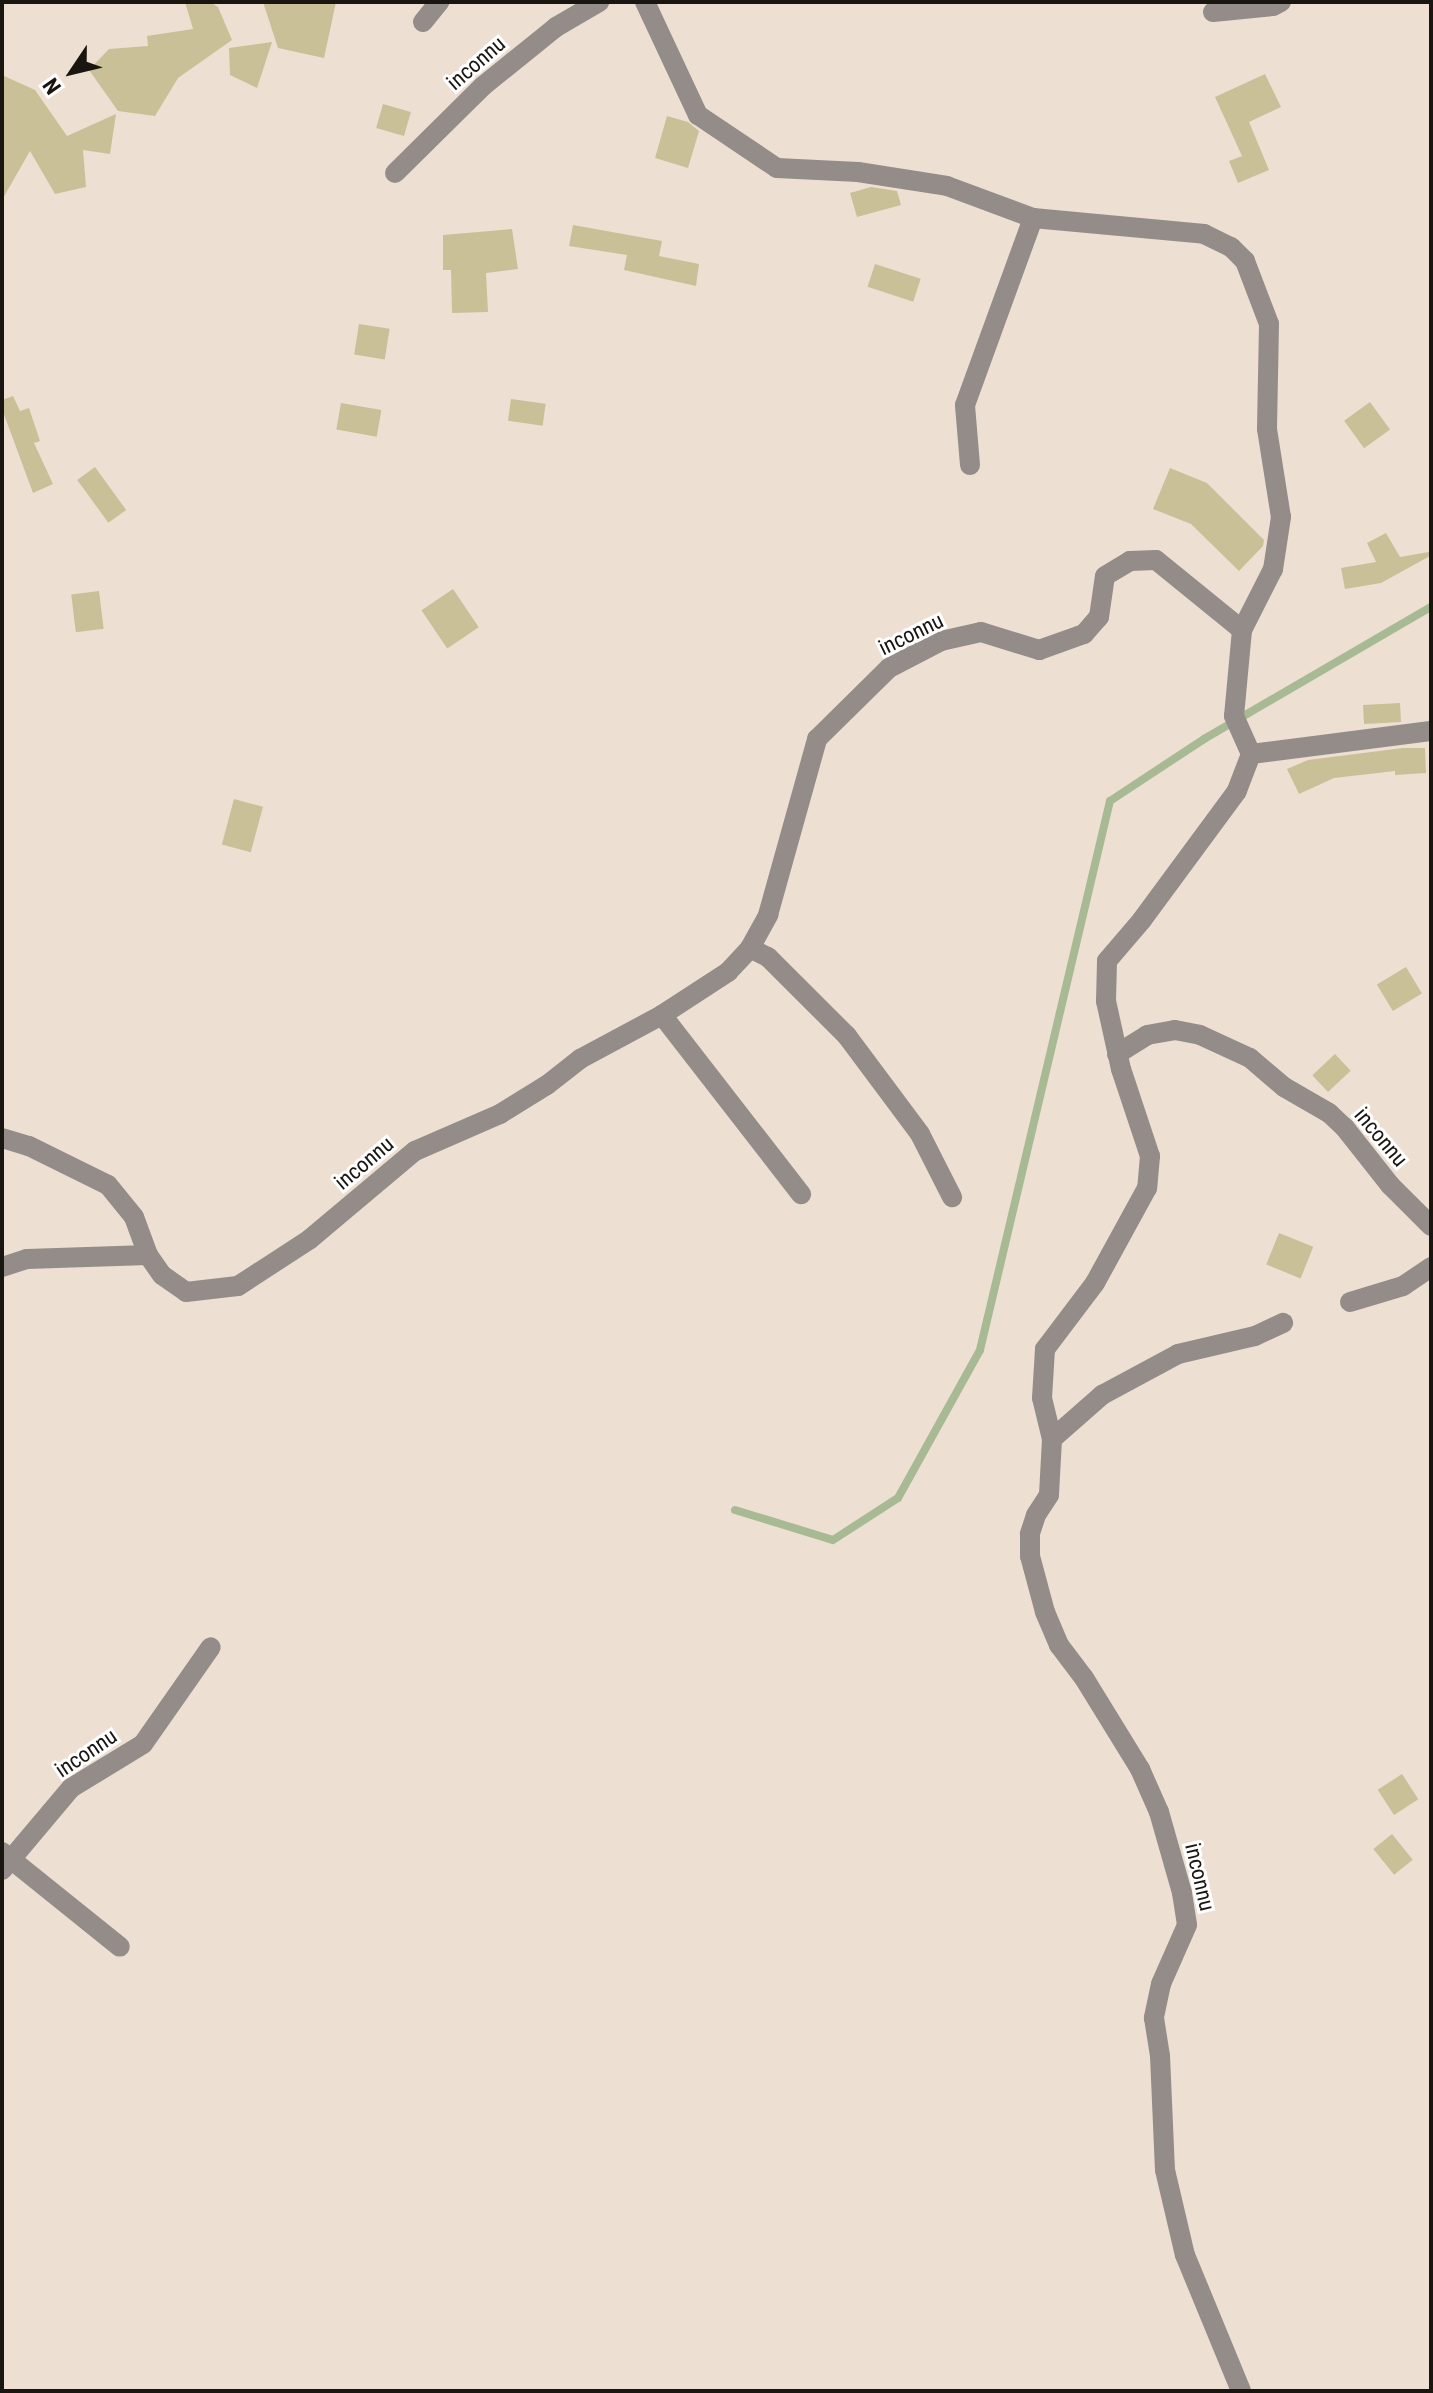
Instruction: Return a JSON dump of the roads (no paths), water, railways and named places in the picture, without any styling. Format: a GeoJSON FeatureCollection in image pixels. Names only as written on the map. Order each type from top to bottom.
{"type":"FeatureCollection","features":[{"type":"Feature","properties":{"kind":"street"},"geometry":{"type":"LineString","coordinates":[[423,22],[439,2]]}},
{"type":"Feature","properties":{"kind":"street","name":"inconnu"},"geometry":{"type":"LineString","coordinates":[[395,173],[483,86],[556,27],[599,2]]}},
{"type":"Feature","properties":{"kind":"street"},"geometry":{"type":"LineString","coordinates":[[645,2],[698,115],[777,168],[858,172],[947,186],[1033,218],[1204,234],[1231,247],[1245,261],[1269,324],[1267,429],[1281,517],[1273,569],[1242,630],[1234,716],[1250,750],[1431,731]]}},
{"type":"Feature","properties":{"kind":"street"},"geometry":{"type":"LineString","coordinates":[[1213,12],[1273,6],[1281,2]]}},
{"type":"Feature","properties":{"kind":"street"},"geometry":{"type":"LineString","coordinates":[[970,465],[965,405],[1033,218]]}},
{"type":"Feature","properties":{"kind":"street","name":"inconnu"},"geometry":{"type":"LineString","coordinates":[[2,1138],[29,1146],[108,1185],[134,1217],[148,1255],[162,1275],[186,1292],[238,1286],[310,1239],[415,1151],[500,1114],[547,1085],[580,1059],[662,1015],[728,972],[750,948],[768,915],[817,739],[889,668],[941,641],[981,632],[1039,650],[1084,634],[1099,617],[1105,576],[1130,561],[1156,560],[1242,630]]}},
{"type":"Feature","properties":{"kind":"street","name":"inconnu"},"geometry":{"type":"LineString","coordinates":[[1241,2391],[1185,2255],[1165,2170],[1160,2056],[1154,2018],[1161,1984],[1187,1925],[1182,1893],[1159,1812],[1140,1769],[1084,1678],[1059,1645],[1045,1612],[1030,1556],[1030,1534],[1036,1515],[1049,1495],[1052,1439],[1042,1398],[1045,1349],[1095,1283],[1147,1188],[1150,1156],[1117,1054],[1106,1001],[1107,961],[1142,920],[1237,791],[1250,750]]}},
{"type":"Feature","properties":{"kind":"street"},"geometry":{"type":"LineString","coordinates":[[750,948],[768,957],[847,1036],[920,1134],[952,1197]]}},
{"type":"Feature","properties":{"kind":"street"},"geometry":{"type":"LineString","coordinates":[[662,1015],[801,1194]]}},
{"type":"Feature","properties":{"kind":"street","name":"inconnu"},"geometry":{"type":"LineString","coordinates":[[1117,1054],[1147,1035],[1175,1030],[1200,1035],[1250,1058],[1284,1087],[1312,1102],[1345,1128],[1390,1185],[1431,1226]]}},
{"type":"Feature","properties":{"kind":"street"},"geometry":{"type":"LineString","coordinates":[[2,1267],[27,1259],[148,1255]]}},
{"type":"Feature","properties":{"kind":"street"},"geometry":{"type":"LineString","coordinates":[[1350,1302],[1403,1286],[1431,1267]]}},
{"type":"Feature","properties":{"kind":"street"},"geometry":{"type":"LineString","coordinates":[[1052,1439],[1102,1395],[1178,1354],[1255,1336],[1283,1323]]}},
{"type":"Feature","properties":{"kind":"street","name":"inconnu"},"geometry":{"type":"LineString","coordinates":[[120,1947],[5,1860],[71,1788],[143,1744],[211,1647]]}},
{"type":"Feature","properties":{"kind":"waterway"},"geometry":{"type":"LineString","coordinates":[[735,1510],[833,1540],[898,1498],[980,1350],[1110,801],[1204,739],[1431,607]]}}]}
